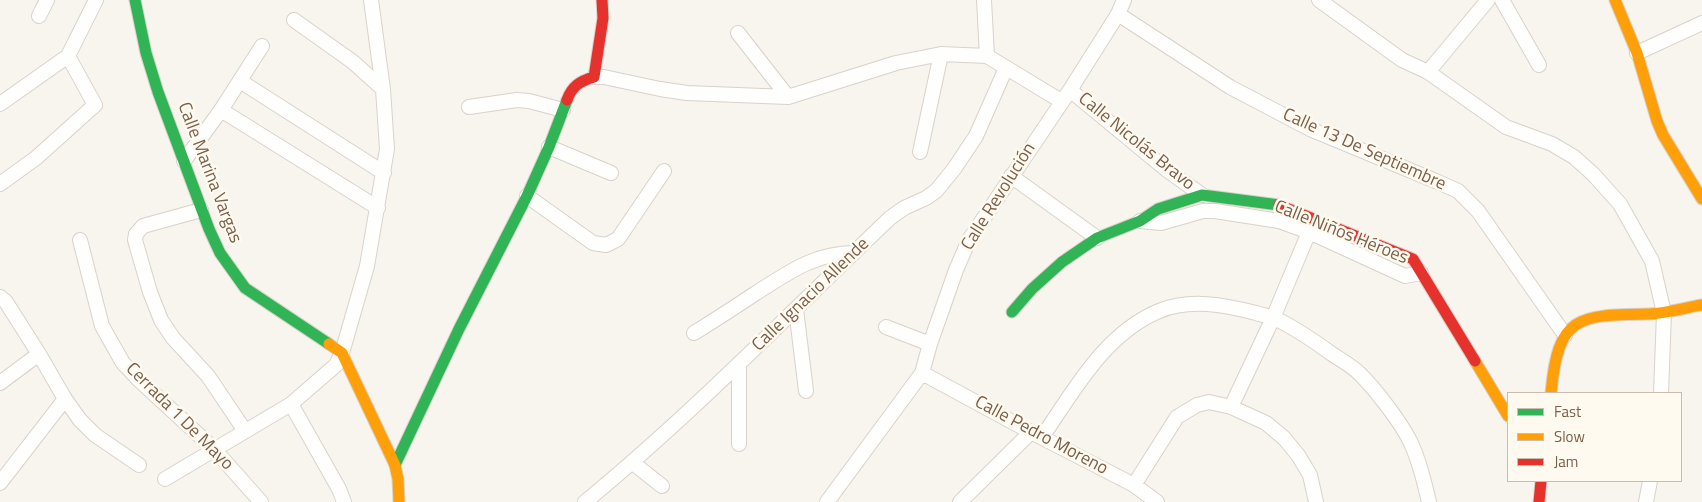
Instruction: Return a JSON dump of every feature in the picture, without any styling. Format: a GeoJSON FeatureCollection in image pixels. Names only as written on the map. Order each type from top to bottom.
{"type":"FeatureCollection","features":[{"type":"Feature","properties":{"kind":"street"},"geometry":{"type":"LineString","coordinates":[[39,16],[47,0]]}},
{"type":"Feature","properties":{"kind":"street"},"geometry":{"type":"LineString","coordinates":[[0,104],[68,56],[96,0]]}},
{"type":"Feature","properties":{"kind":"street","name":"Calle Marina Vargas"},"geometry":{"type":"LineString","coordinates":[[135,0],[158,92],[201,210],[220,253],[244,288],[342,353]]}},
{"type":"Feature","properties":{"kind":"street"},"geometry":{"type":"LineString","coordinates":[[165,479],[291,404],[336,365],[342,353],[367,266],[387,150],[383,89],[371,0]]}},
{"type":"Feature","properties":{"kind":"street"},"geometry":{"type":"LineString","coordinates":[[594,77],[603,18],[602,0]]}},
{"type":"Feature","properties":{"kind":"street"},"geometry":{"type":"LineString","coordinates":[[395,465],[459,330],[527,196],[549,147],[568,96],[575,85],[583,80],[594,77],[687,92],[788,97],[896,62],[941,54],[987,56],[984,0]]}},
{"type":"Feature","properties":{"kind":"street","name":"Calle Revolución"},"geometry":{"type":"LineString","coordinates":[[827,502],[922,374],[930,344],[956,270],[969,240],[1070,90],[1118,14],[1124,0]]}},
{"type":"Feature","properties":{"kind":"street"},"geometry":{"type":"LineString","coordinates":[[1319,0],[1402,60],[1428,72],[1506,127],[1552,144],[1574,157],[1593,174],[1620,204],[1652,261],[1664,313],[1661,392]]}},
{"type":"Feature","properties":{"kind":"street"},"geometry":{"type":"LineString","coordinates":[[1428,72],[1488,0]]}},
{"type":"Feature","properties":{"kind":"street"},"geometry":{"type":"LineString","coordinates":[[1502,0],[1539,65]]}},
{"type":"Feature","properties":{"kind":"street"},"geometry":{"type":"LineString","coordinates":[[1615,0],[1637,53],[1663,135],[1702,199]]}},
{"type":"Feature","properties":{"kind":"street","name":"Calle 13 De Septiembre"},"geometry":{"type":"LineString","coordinates":[[1118,14],[1230,87],[1310,130],[1458,191],[1478,211],[1565,334]]}},
{"type":"Feature","properties":{"kind":"street"},"geometry":{"type":"LineString","coordinates":[[294,20],[353,62],[383,89]]}},
{"type":"Feature","properties":{"kind":"street"},"geometry":{"type":"LineString","coordinates":[[1637,53],[1702,23]]}},
{"type":"Feature","properties":{"kind":"street"},"geometry":{"type":"LineString","coordinates":[[738,33],[788,97]]}},
{"type":"Feature","properties":{"kind":"street"},"geometry":{"type":"LineString","coordinates":[[184,161],[221,110],[262,46]]}},
{"type":"Feature","properties":{"kind":"street"},"geometry":{"type":"LineString","coordinates":[[920,152],[941,54]]}},
{"type":"Feature","properties":{"kind":"street"},"geometry":{"type":"LineString","coordinates":[[0,184],[36,158],[95,105],[68,56]]}},
{"type":"Feature","properties":{"kind":"street","name":"Calle Nicolás Bravo"},"geometry":{"type":"LineString","coordinates":[[987,56],[1061,101]]}},
{"type":"Feature","properties":{"kind":"street","name":"Calle Ignacio Allende"},"geometry":{"type":"LineString","coordinates":[[585,502],[633,463],[890,218],[904,208],[936,191],[954,169],[976,136],[1006,68]]}},
{"type":"Feature","properties":{"kind":"street"},"geometry":{"type":"LineString","coordinates":[[240,81],[384,173]]}},
{"type":"Feature","properties":{"kind":"street","name":"Calle Nicolás Bravo"},"geometry":{"type":"LineString","coordinates":[[1070,90],[1167,170],[1202,195]]}},
{"type":"Feature","properties":{"kind":"street"},"geometry":{"type":"LineString","coordinates":[[469,106],[517,100],[529,101],[563,110]]}},
{"type":"Feature","properties":{"kind":"street"},"geometry":{"type":"LineString","coordinates":[[221,110],[378,208]]}},
{"type":"Feature","properties":{"kind":"street"},"geometry":{"type":"LineString","coordinates":[[549,147],[611,173]]}},
{"type":"Feature","properties":{"kind":"street"},"geometry":{"type":"LineString","coordinates":[[527,196],[593,243],[606,245],[618,239],[664,171]]}},
{"type":"Feature","properties":{"kind":"street"},"geometry":{"type":"LineString","coordinates":[[1011,176],[1097,238]]}},
{"type":"Feature","properties":{"kind":"street","name":"Calle Niños Héroes"},"geometry":{"type":"LineString","coordinates":[[1012,312],[1032,288],[1062,262],[1097,238],[1140,221],[1158,209],[1202,195],[1282,205],[1414,259],[1507,414]]}},
{"type":"Feature","properties":{"kind":"street"},"geometry":{"type":"LineString","coordinates":[[201,210],[144,226],[136,234],[135,240],[150,292],[161,320],[173,338],[208,376],[245,431]]}},
{"type":"Feature","properties":{"kind":"street","name":"Calle Niños Héroes"},"geometry":{"type":"LineString","coordinates":[[1140,221],[1161,223],[1194,213],[1215,211],[1278,221],[1309,232],[1404,276],[1421,273]]}},
{"type":"Feature","properties":{"kind":"street"},"geometry":{"type":"LineString","coordinates":[[1231,407],[1273,318],[1309,232]]}},
{"type":"Feature","properties":{"kind":"street","name":"Cerrada 1 De Mayo"},"geometry":{"type":"LineString","coordinates":[[80,240],[102,326],[124,363],[138,379],[214,449],[261,502]]}},
{"type":"Feature","properties":{"kind":"street"},"geometry":{"type":"LineString","coordinates":[[694,333],[798,266],[820,257],[838,253],[854,253]]}},
{"type":"Feature","properties":{"kind":"street"},"geometry":{"type":"LineString","coordinates":[[0,297],[6,302],[65,399],[80,420],[96,435],[139,465]]}},
{"type":"Feature","properties":{"kind":"street"},"geometry":{"type":"LineString","coordinates":[[960,502],[1036,435],[1093,364],[1120,335],[1160,311],[1179,306],[1207,303],[1236,308],[1273,318],[1317,343],[1359,372],[1409,439],[1423,474],[1429,502]]}},
{"type":"Feature","properties":{"kind":"street"},"geometry":{"type":"LineString","coordinates":[[1550,392],[1557,351],[1565,334],[1577,324],[1592,316],[1664,313],[1702,305]]}},
{"type":"Feature","properties":{"kind":"street"},"geometry":{"type":"LineString","coordinates":[[796,309],[806,391]]}},
{"type":"Feature","properties":{"kind":"street"},"geometry":{"type":"LineString","coordinates":[[886,327],[930,344]]}},
{"type":"Feature","properties":{"kind":"street"},"geometry":{"type":"LineString","coordinates":[[342,353],[395,465],[399,502]]}},
{"type":"Feature","properties":{"kind":"street"},"geometry":{"type":"LineString","coordinates":[[0,383],[39,354]]}},
{"type":"Feature","properties":{"kind":"street"},"geometry":{"type":"LineString","coordinates":[[739,364],[739,444]]}},
{"type":"Feature","properties":{"kind":"street","name":"Calle Pedro Moreno"},"geometry":{"type":"LineString","coordinates":[[922,374],[1134,485],[1157,502]]}},
{"type":"Feature","properties":{"kind":"street"},"geometry":{"type":"LineString","coordinates":[[0,483],[65,399]]}},
{"type":"Feature","properties":{"kind":"street"},"geometry":{"type":"LineString","coordinates":[[1134,485],[1177,417],[1197,405],[1209,402],[1231,407],[1266,423],[1284,438],[1298,455],[1310,476],[1316,502]]}},
{"type":"Feature","properties":{"kind":"street"},"geometry":{"type":"LineString","coordinates":[[291,404],[339,489],[344,502]]}},
{"type":"Feature","properties":{"kind":"street"},"geometry":{"type":"LineString","coordinates":[[633,463],[662,486]]}},
{"type":"Feature","properties":{"kind":"street"},"geometry":{"type":"LineString","coordinates":[[1539,502],[1540,482]]}},
{"type":"Feature","properties":{"kind":"street"},"geometry":{"type":"LineString","coordinates":[[1646,502],[1650,482]]}},
{"type":"Feature","properties":{"kind":"traffic: fast"},"geometry":{"type":"LineString","coordinates":[[135,0],[146,53],[158,92],[209,229],[220,253],[245,288],[329,344]]}},
{"type":"Feature","properties":{"kind":"traffic: fast"},"geometry":{"type":"LineString","coordinates":[[395,465],[459,329],[527,196],[567,100]]}},
{"type":"Feature","properties":{"kind":"traffic: fast"},"geometry":{"type":"LineString","coordinates":[[1012,312],[1032,289],[1062,262],[1097,238],[1140,221],[1158,209],[1202,195],[1279,205]]}},
{"type":"Feature","properties":{"kind":"traffic: slow"},"geometry":{"type":"LineString","coordinates":[[1615,0],[1637,53],[1663,135],[1702,199]]}},
{"type":"Feature","properties":{"kind":"traffic: slow"},"geometry":{"type":"LineString","coordinates":[[1551,392],[1554,367],[1559,348],[1566,334],[1576,325],[1589,319],[1605,316],[1669,312],[1702,305]]}},
{"type":"Feature","properties":{"kind":"traffic: slow"},"geometry":{"type":"LineString","coordinates":[[329,344],[342,353],[395,465],[399,502]]}},
{"type":"Feature","properties":{"kind":"traffic: slow"},"geometry":{"type":"LineString","coordinates":[[1475,361],[1507,414]]}},
{"type":"Feature","properties":{"kind":"traffic: jam"},"geometry":{"type":"LineString","coordinates":[[567,100],[571,91],[577,85],[594,77],[603,18],[602,0]]}},
{"type":"Feature","properties":{"kind":"traffic: jam"},"geometry":{"type":"LineString","coordinates":[[1279,205],[1413,259],[1475,361]]}},
{"type":"Feature","properties":{"kind":"traffic: jam"},"geometry":{"type":"LineString","coordinates":[[1539,502],[1541,482]]}}]}
